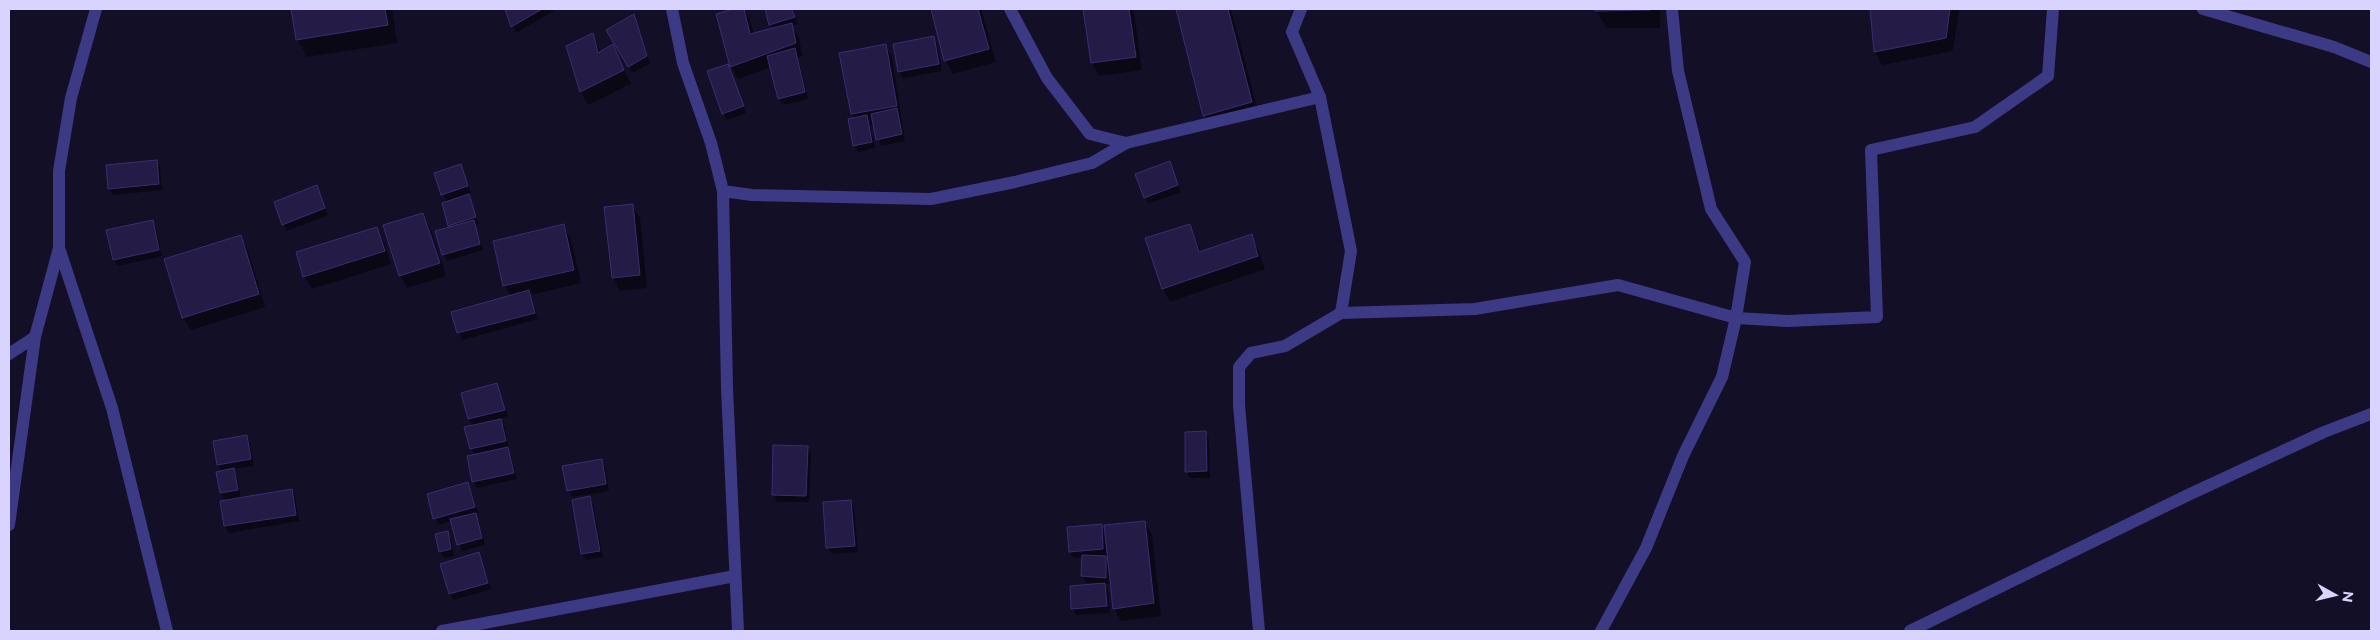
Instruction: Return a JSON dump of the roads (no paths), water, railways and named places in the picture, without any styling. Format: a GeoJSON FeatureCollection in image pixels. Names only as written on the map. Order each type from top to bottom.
{"type":"FeatureCollection","features":[{"type":"Feature","properties":{"kind":"street"},"geometry":{"type":"LineString","coordinates":[[9,525],[35,337],[59,248],[58,171],[71,98],[96,9]]}},
{"type":"Feature","properties":{"kind":"street"},"geometry":{"type":"LineString","coordinates":[[672,9],[683,64],[711,143],[723,192],[727,388],[738,631]]}},
{"type":"Feature","properties":{"kind":"street"},"geometry":{"type":"LineString","coordinates":[[1010,9],[1047,78],[1085,129],[1090,134],[1126,143]]}},
{"type":"Feature","properties":{"kind":"street"},"geometry":{"type":"LineString","coordinates":[[1301,9],[1292,32],[1320,97],[1351,251],[1341,313]]}},
{"type":"Feature","properties":{"kind":"street"},"geometry":{"type":"LineString","coordinates":[[1601,631],[1646,548],[1683,456],[1722,377],[1736,318],[1745,262],[1711,209],[1678,71],[1672,9]]}},
{"type":"Feature","properties":{"kind":"street"},"geometry":{"type":"LineString","coordinates":[[1259,631],[1239,405],[1239,367],[1251,353],[1285,346],[1341,313],[1475,309],[1618,285],[1736,318],[1788,321],[1877,317],[1871,150],[1975,127],[2048,76],[2053,9]]}},
{"type":"Feature","properties":{"kind":"street"},"geometry":{"type":"LineString","coordinates":[[2203,9],[2334,47],[2371,62]]}},
{"type":"Feature","properties":{"kind":"street"},"geometry":{"type":"LineString","coordinates":[[723,192],[752,195],[931,199],[1014,182],[1092,163],[1126,143],[1320,97]]}},
{"type":"Feature","properties":{"kind":"street"},"geometry":{"type":"LineString","coordinates":[[59,248],[112,408],[166,631]]}},
{"type":"Feature","properties":{"kind":"street"},"geometry":{"type":"LineString","coordinates":[[9,354],[35,337]]}},
{"type":"Feature","properties":{"kind":"street"},"geometry":{"type":"LineString","coordinates":[[1910,631],[2198,490],[2324,432],[2371,414]]}},
{"type":"Feature","properties":{"kind":"street"},"geometry":{"type":"LineString","coordinates":[[442,631],[735,576]]}}]}
